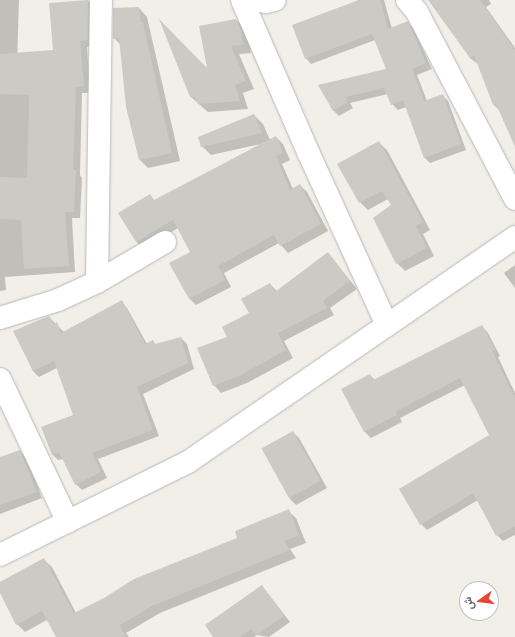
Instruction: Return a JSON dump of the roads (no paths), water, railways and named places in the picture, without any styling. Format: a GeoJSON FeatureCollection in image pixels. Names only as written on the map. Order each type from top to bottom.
{"type":"FeatureCollection","features":[{"type":"Feature","properties":{"kind":"street"},"geometry":{"type":"LineString","coordinates":[[97,282],[101,0]]}},
{"type":"Feature","properties":{"kind":"street"},"geometry":{"type":"LineString","coordinates":[[242,0],[309,154],[387,325]]}},
{"type":"Feature","properties":{"kind":"street"},"geometry":{"type":"LineString","coordinates":[[256,0],[266,2],[275,0]]}},
{"type":"Feature","properties":{"kind":"street"},"geometry":{"type":"LineString","coordinates":[[407,0],[417,12],[515,199]]}},
{"type":"Feature","properties":{"kind":"street"},"geometry":{"type":"LineString","coordinates":[[0,555],[188,462],[515,238]]}},
{"type":"Feature","properties":{"kind":"street"},"geometry":{"type":"LineString","coordinates":[[0,318],[58,300],[97,282],[165,242]]}},
{"type":"Feature","properties":{"kind":"street"},"geometry":{"type":"LineString","coordinates":[[0,379],[68,522]]}}]}
